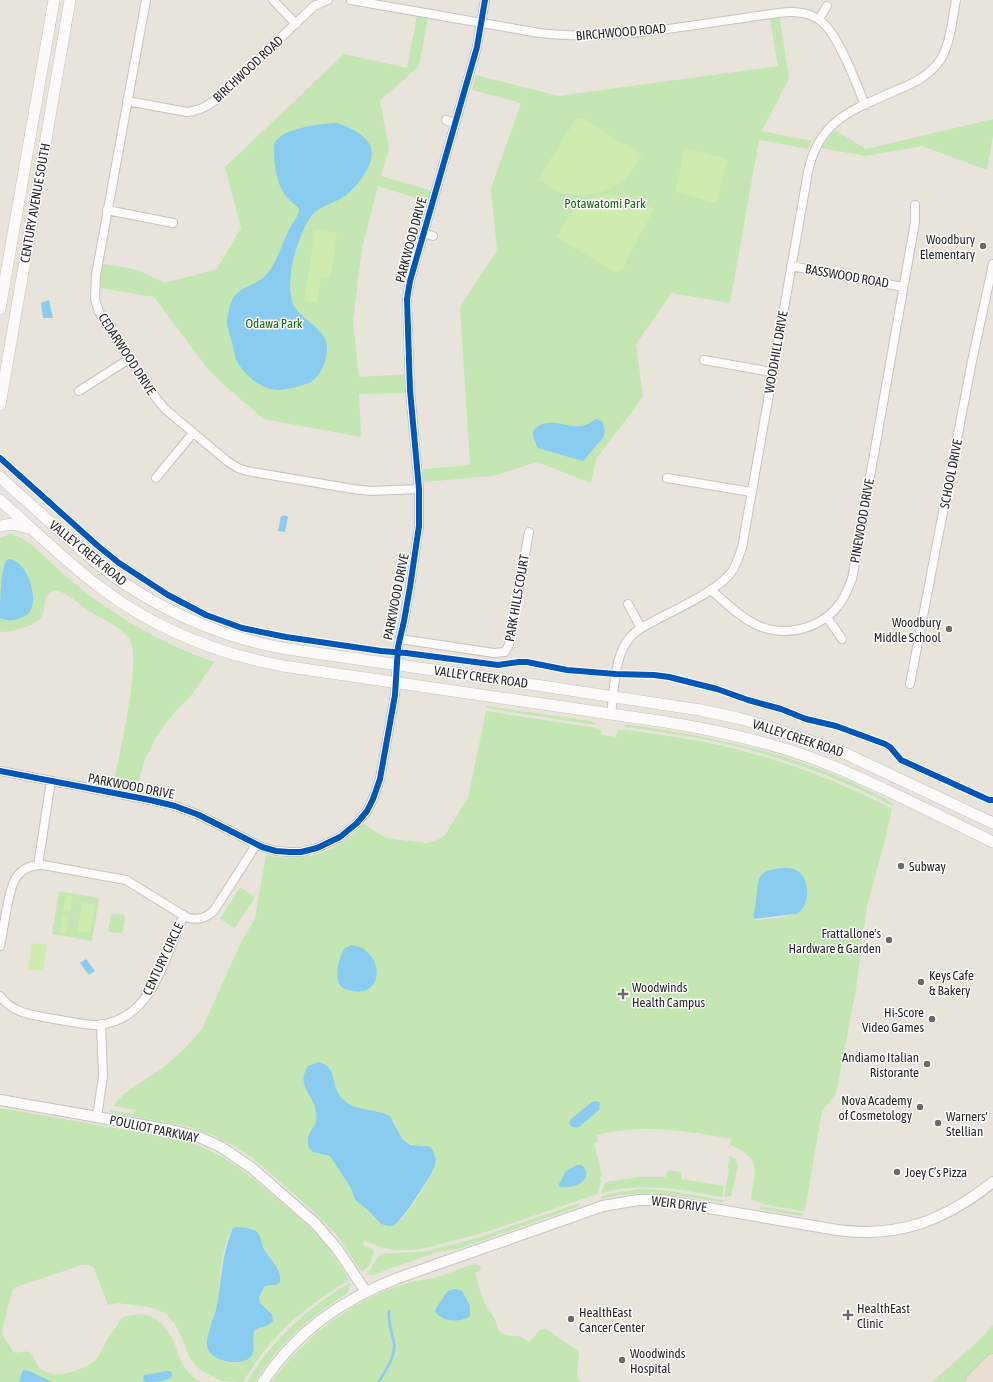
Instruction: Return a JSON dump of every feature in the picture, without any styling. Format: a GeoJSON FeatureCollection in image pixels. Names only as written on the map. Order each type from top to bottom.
{"type":"FeatureCollection","features":[{"type":"Feature","properties":{"kind":"highway"},"geometry":{"type":"LineString","coordinates":[[972,1382],[993,1361]]}},
{"type":"Feature","properties":{"kind":"highway"},"geometry":{"type":"LineString","coordinates":[[990,1382],[993,1379]]}},
{"type":"Feature","properties":{"kind":"main road","name":"CENTURY AVENUE SOUTH"},"geometry":{"type":"LineString","coordinates":[[0,309],[54,0]]}},
{"type":"Feature","properties":{"kind":"main road","name":"CENTURY AVENUE SOUTH"},"geometry":{"type":"LineString","coordinates":[[0,405],[70,0]]}},
{"type":"Feature","properties":{"kind":"main road","name":"VALLEY CREEK ROAD"},"geometry":{"type":"LineString","coordinates":[[0,477],[97,564],[137,592],[176,614],[222,633],[253,642],[288,649],[700,710],[738,718],[812,741],[844,753],[993,823]]}},
{"type":"Feature","properties":{"kind":"main road","name":"VALLEY CREEK ROAD"},"geometry":{"type":"LineString","coordinates":[[0,500],[83,573],[112,596],[156,623],[194,640],[229,653],[264,662],[611,714],[712,730],[747,738],[791,751],[860,778],[993,842]]}},
{"type":"Feature","properties":{"kind":"main road"},"geometry":{"type":"LineString","coordinates":[[0,526],[16,524],[33,530]]}},
{"type":"Feature","properties":{"kind":"street","name":"CEDARWOOD DRIVE"},"geometry":{"type":"LineString","coordinates":[[146,0],[96,275],[95,299],[99,312],[129,359],[165,409],[193,434],[238,468],[247,471],[353,489],[419,489]]}},
{"type":"Feature","properties":{"kind":"street"},"geometry":{"type":"LineString","coordinates":[[273,0],[296,24]]}},
{"type":"Feature","properties":{"kind":"street","name":"BIRCHWOOD ROAD"},"geometry":{"type":"LineString","coordinates":[[127,101],[187,112],[196,111],[207,107],[314,6],[328,0]]}},
{"type":"Feature","properties":{"kind":"street","name":"BIRCHWOOD ROAD"},"geometry":{"type":"LineString","coordinates":[[351,0],[539,33],[565,36],[624,34],[786,12],[796,12],[819,19]]}},
{"type":"Feature","properties":{"kind":"street","name":"PARKWOOD DRIVE"},"geometry":{"type":"LineString","coordinates":[[0,771],[175,806],[207,818],[256,845],[271,850],[285,852],[312,850],[336,840],[357,823],[370,805],[379,784],[395,695],[397,652],[406,614],[417,547],[419,489],[410,390],[407,299],[410,281],[477,47],[485,0]]}},
{"type":"Feature","properties":{"kind":"street","name":"WOODHILL DRIVE"},"geometry":{"type":"LineString","coordinates":[[611,714],[621,651],[628,639],[641,628],[723,582],[738,562],[742,548],[808,172],[817,144],[829,128],[848,113],[912,84],[924,77],[933,69],[946,50],[956,0]]}},
{"type":"Feature","properties":{"kind":"street"},"geometry":{"type":"LineString","coordinates":[[827,6],[819,19],[837,40],[865,104]]}},
{"type":"Feature","properties":{"kind":"street"},"geometry":{"type":"LineString","coordinates":[[446,120],[455,124]]}},
{"type":"Feature","properties":{"kind":"street","name":"PINEWOOD DRIVE"},"geometry":{"type":"LineString","coordinates":[[711,590],[754,624],[766,629],[777,631],[800,630],[812,626],[827,617],[839,605],[846,593],[852,579],[915,222],[915,205]]}},
{"type":"Feature","properties":{"kind":"street"},"geometry":{"type":"LineString","coordinates":[[107,210],[173,223]]}},
{"type":"Feature","properties":{"kind":"street"},"geometry":{"type":"LineString","coordinates":[[424,233],[434,236]]}},
{"type":"Feature","properties":{"kind":"street","name":"SCHOOL DRIVE"},"geometry":{"type":"LineString","coordinates":[[910,684],[972,361],[993,264]]}},
{"type":"Feature","properties":{"kind":"street","name":"BASSWOOD ROAD"},"geometry":{"type":"LineString","coordinates":[[791,266],[903,287]]}},
{"type":"Feature","properties":{"kind":"street"},"geometry":{"type":"LineString","coordinates":[[80,391],[129,359]]}},
{"type":"Feature","properties":{"kind":"street"},"geometry":{"type":"LineString","coordinates":[[704,360],[772,372]]}},
{"type":"Feature","properties":{"kind":"street"},"geometry":{"type":"LineString","coordinates":[[156,478],[193,434]]}},
{"type":"Feature","properties":{"kind":"street"},"geometry":{"type":"LineString","coordinates":[[667,478],[751,492]]}},
{"type":"Feature","properties":{"kind":"street","name":"PARK HILLS COURT"},"geometry":{"type":"LineString","coordinates":[[400,639],[494,653],[505,652],[509,645],[529,532]]}},
{"type":"Feature","properties":{"kind":"street"},"geometry":{"type":"LineString","coordinates":[[628,604],[641,628]]}},
{"type":"Feature","properties":{"kind":"street"},"geometry":{"type":"LineString","coordinates":[[827,617],[842,639]]}},
{"type":"Feature","properties":{"kind":"street"},"geometry":{"type":"LineString","coordinates":[[0,946],[12,884],[21,872],[29,867],[38,865],[51,781]]}},
{"type":"Feature","properties":{"kind":"street","name":"CENTURY CIRCLE"},"geometry":{"type":"LineString","coordinates":[[38,865],[126,880],[184,915],[192,918],[200,918],[207,916],[214,911],[256,845]]}},
{"type":"Feature","properties":{"kind":"street","name":"CENTURY CIRCLE"},"geometry":{"type":"LineString","coordinates":[[0,996],[10,1006],[23,1013],[78,1023],[101,1024],[115,1021],[134,1010],[145,999],[154,985],[184,915]]}},
{"type":"Feature","properties":{"kind":"street"},"geometry":{"type":"LineString","coordinates":[[97,1117],[103,1076],[101,1024]]}},
{"type":"Feature","properties":{"kind":"street","name":"POULIOT PARKWAY"},"geometry":{"type":"LineString","coordinates":[[0,1100],[164,1128],[192,1135],[235,1155],[289,1199],[321,1229],[346,1260],[366,1292]]}},
{"type":"Feature","properties":{"kind":"street","name":"WEIR DRIVE"},"geometry":{"type":"LineString","coordinates":[[263,1382],[283,1356],[308,1331],[334,1310],[366,1292],[391,1281],[596,1208],[617,1203],[644,1200],[668,1201],[837,1230],[875,1232],[902,1229],[930,1220],[957,1206],[993,1182]]}},
{"type":"Feature","properties":{"kind":"green space","name":"Odawa Park"},"geometry":{"type":"Polygon","coordinates":[[[418,11],[429,13],[419,66],[380,101],[389,149],[381,176],[436,192],[432,203],[378,186],[362,248],[353,321],[359,377],[409,374],[410,393],[359,394],[361,437],[264,419],[224,385],[208,369],[154,297],[94,287],[98,263],[138,270],[164,283],[217,269],[241,228],[225,167],[344,54],[407,68],[418,11]]]}},
{"type":"Feature","properties":{"kind":"green space","name":"Potawatomi Park"},"geometry":{"type":"Polygon","coordinates":[[[779,13],[789,78],[762,131],[812,141],[808,149],[759,140],[730,303],[672,293],[636,344],[643,397],[596,459],[591,483],[537,462],[493,476],[424,482],[423,469],[470,465],[460,307],[497,250],[491,189],[521,103],[472,90],[476,75],[558,96],[778,66],[769,14],[779,13]]]}},
{"type":"Feature","properties":{"kind":"green space"},"geometry":{"type":"Polygon","coordinates":[[[582,118],[642,155],[626,178],[612,188],[588,195],[571,195],[553,190],[538,179],[575,120],[582,118]]]}},
{"type":"Feature","properties":{"kind":"green space"},"geometry":{"type":"Polygon","coordinates":[[[993,119],[993,136],[987,170],[922,146],[866,156],[821,148],[835,130],[866,149],[993,119]]]}},
{"type":"Feature","properties":{"kind":"green space"},"geometry":{"type":"Polygon","coordinates":[[[685,148],[728,159],[716,203],[675,192],[685,148]]]}},
{"type":"Feature","properties":{"kind":"green space"},"geometry":{"type":"Polygon","coordinates":[[[610,194],[634,199],[654,209],[622,270],[615,272],[557,237],[572,213],[583,203],[600,196],[610,194]]]}},
{"type":"Feature","properties":{"kind":"green space"},"geometry":{"type":"Polygon","coordinates":[[[315,230],[337,233],[331,278],[321,277],[317,303],[304,301],[315,230]]]}},
{"type":"Feature","properties":{"kind":"green space"},"geometry":{"type":"Polygon","coordinates":[[[9,534],[29,543],[76,584],[112,611],[172,645],[214,662],[190,697],[173,714],[158,734],[145,759],[136,791],[113,787],[131,688],[133,651],[130,640],[116,627],[67,595],[58,591],[54,591],[47,595],[42,616],[35,623],[16,630],[0,632],[0,538],[9,534]]]}},
{"type":"Feature","properties":{"kind":"green space"},"geometry":{"type":"Polygon","coordinates":[[[487,706],[591,721],[596,724],[486,708],[487,706]]]}},
{"type":"Feature","properties":{"kind":"green space","name":"Woodwinds Health Campus"},"geometry":{"type":"Polygon","coordinates":[[[486,711],[596,728],[601,730],[602,735],[616,737],[618,730],[625,730],[720,745],[796,767],[845,786],[892,809],[867,906],[856,989],[837,1089],[835,1095],[822,1111],[805,1211],[768,1205],[751,1200],[754,1174],[753,1161],[741,1150],[730,1145],[731,1139],[696,1133],[664,1130],[647,1129],[614,1132],[596,1135],[598,1142],[594,1143],[602,1176],[600,1177],[601,1182],[597,1194],[489,1231],[430,1247],[410,1250],[396,1250],[384,1248],[364,1241],[363,1245],[373,1249],[374,1253],[369,1266],[362,1272],[336,1234],[311,1209],[254,1159],[236,1147],[212,1135],[190,1127],[110,1112],[111,1110],[133,1114],[136,1110],[113,1106],[125,1093],[164,1067],[185,1048],[202,1029],[242,940],[255,919],[266,855],[294,858],[319,853],[331,849],[342,842],[364,824],[386,838],[425,843],[433,841],[445,835],[468,798],[486,711]],[[774,869],[761,875],[753,919],[758,920],[790,915],[801,911],[804,907],[806,888],[804,879],[801,875],[796,870],[774,869]],[[393,1120],[369,1211],[381,1224],[393,1226],[411,1207],[435,1166],[425,1145],[411,1144],[403,1140],[393,1120]]]}},
{"type":"Feature","properties":{"kind":"green space"},"geometry":{"type":"Polygon","coordinates":[[[625,725],[699,736],[766,752],[832,774],[894,804],[893,806],[831,777],[766,754],[710,740],[625,727],[625,725]]]}},
{"type":"Feature","properties":{"kind":"green space"},"geometry":{"type":"Polygon","coordinates":[[[240,887],[255,897],[235,928],[220,919],[240,887]]]}},
{"type":"Feature","properties":{"kind":"green space"},"geometry":{"type":"Polygon","coordinates":[[[59,891],[99,898],[92,941],[52,934],[59,891]]]}},
{"type":"Feature","properties":{"kind":"green space"},"geometry":{"type":"Polygon","coordinates":[[[66,895],[73,896],[70,912],[63,910],[66,895]]]}},
{"type":"Feature","properties":{"kind":"green space"},"geometry":{"type":"Polygon","coordinates":[[[82,902],[95,905],[90,933],[77,931],[82,902]]]}},
{"type":"Feature","properties":{"kind":"green space"},"geometry":{"type":"Polygon","coordinates":[[[111,915],[124,915],[125,917],[123,931],[121,933],[110,932],[108,930],[111,915]]]}},
{"type":"Feature","properties":{"kind":"green space"},"geometry":{"type":"Polygon","coordinates":[[[62,916],[69,917],[66,933],[59,932],[62,916]]]}},
{"type":"Feature","properties":{"kind":"green space"},"geometry":{"type":"Polygon","coordinates":[[[32,943],[47,945],[43,971],[28,969],[32,943]]]}},
{"type":"Feature","properties":{"kind":"green space"},"geometry":{"type":"Polygon","coordinates":[[[0,1108],[173,1138],[189,1142],[216,1153],[239,1168],[307,1225],[328,1248],[349,1280],[317,1301],[289,1324],[265,1350],[243,1382],[221,1381],[199,1369],[189,1357],[175,1324],[165,1313],[149,1307],[117,1303],[108,1305],[94,1268],[89,1265],[82,1265],[16,1287],[12,1291],[2,1331],[3,1336],[14,1352],[27,1351],[31,1353],[39,1367],[49,1373],[66,1373],[80,1369],[95,1360],[121,1318],[139,1314],[147,1315],[160,1322],[166,1328],[185,1368],[190,1374],[201,1382],[0,1382],[0,1108]],[[234,1227],[229,1234],[223,1254],[218,1299],[207,1345],[212,1353],[220,1359],[233,1363],[245,1359],[252,1354],[254,1331],[258,1328],[269,1325],[273,1321],[272,1314],[260,1303],[259,1297],[265,1286],[274,1285],[278,1269],[265,1250],[257,1232],[252,1229],[234,1227]]]}},
{"type":"Feature","properties":{"kind":"green space"},"geometry":{"type":"Polygon","coordinates":[[[730,1156],[736,1159],[738,1166],[731,1196],[724,1197],[729,1169],[727,1169],[730,1156]]]}},
{"type":"Feature","properties":{"kind":"green space"},"geometry":{"type":"Polygon","coordinates":[[[667,1171],[681,1172],[681,1179],[724,1186],[722,1197],[676,1189],[647,1187],[601,1193],[605,1182],[640,1177],[666,1177],[667,1171]]]}},
{"type":"Feature","properties":{"kind":"green space"},"geometry":{"type":"Polygon","coordinates":[[[641,1189],[670,1191],[727,1201],[720,1202],[675,1195],[647,1193],[602,1199],[602,1196],[641,1189]]]}},
{"type":"Feature","properties":{"kind":"green space"},"geometry":{"type":"Polygon","coordinates":[[[579,1203],[580,1206],[461,1248],[438,1252],[372,1275],[366,1274],[383,1253],[423,1252],[478,1238],[579,1203]]]}},
{"type":"Feature","properties":{"kind":"green space"},"geometry":{"type":"Polygon","coordinates":[[[759,1206],[804,1214],[801,1216],[760,1209],[759,1206]]]}},
{"type":"Feature","properties":{"kind":"green space"},"geometry":{"type":"Polygon","coordinates":[[[474,1264],[479,1265],[481,1268],[480,1271],[475,1273],[485,1304],[495,1320],[498,1329],[503,1334],[518,1336],[528,1342],[538,1331],[545,1328],[579,1352],[577,1377],[582,1382],[272,1382],[300,1349],[332,1321],[349,1309],[387,1290],[410,1282],[439,1277],[474,1264]]]}},
{"type":"Feature","properties":{"kind":"green space"},"geometry":{"type":"Polygon","coordinates":[[[350,1283],[346,1294],[319,1313],[284,1343],[255,1382],[247,1382],[268,1352],[292,1326],[320,1303],[350,1283]]]}},
{"type":"Feature","properties":{"kind":"green space"},"geometry":{"type":"Polygon","coordinates":[[[993,1325],[993,1354],[963,1382],[932,1382],[976,1343],[993,1325]]]}},
{"type":"Feature","properties":{"kind":"water"},"geometry":{"type":"Polygon","coordinates":[[[336,123],[353,130],[369,143],[372,154],[371,160],[357,185],[347,195],[320,209],[309,219],[296,251],[290,281],[292,302],[297,311],[322,334],[325,339],[327,350],[325,362],[319,374],[311,382],[286,389],[272,389],[260,384],[248,376],[239,365],[235,357],[227,326],[229,311],[233,298],[236,294],[262,279],[273,266],[286,236],[299,212],[299,209],[285,195],[279,184],[274,156],[274,144],[284,134],[292,131],[320,124],[336,123]]]}},
{"type":"Feature","properties":{"kind":"water"},"geometry":{"type":"Polygon","coordinates":[[[49,300],[53,318],[43,318],[41,303],[49,300]]]}},
{"type":"Feature","properties":{"kind":"water"},"geometry":{"type":"Polygon","coordinates":[[[596,419],[602,421],[605,431],[603,438],[583,461],[538,448],[534,439],[533,433],[535,428],[544,424],[556,423],[579,426],[586,425],[596,419]]]}},
{"type":"Feature","properties":{"kind":"water"},"geometry":{"type":"Polygon","coordinates":[[[284,515],[288,517],[285,532],[278,531],[281,516],[284,515]]]}},
{"type":"Feature","properties":{"kind":"water"},"geometry":{"type":"Polygon","coordinates":[[[8,559],[21,565],[26,572],[30,581],[33,599],[32,607],[29,613],[25,616],[18,619],[4,620],[0,618],[0,595],[3,569],[5,562],[8,559]]]}},
{"type":"Feature","properties":{"kind":"water"},"geometry":{"type":"Polygon","coordinates":[[[791,868],[796,870],[804,879],[807,885],[807,899],[804,906],[801,911],[796,914],[754,919],[753,915],[756,903],[758,881],[760,877],[767,871],[791,868]]]}},
{"type":"Feature","properties":{"kind":"water"},"geometry":{"type":"Polygon","coordinates":[[[351,945],[362,948],[370,954],[375,962],[377,971],[376,980],[371,987],[364,991],[353,991],[346,989],[338,982],[338,969],[341,955],[345,948],[351,945]]]}},
{"type":"Feature","properties":{"kind":"water"},"geometry":{"type":"Polygon","coordinates":[[[86,959],[95,971],[89,975],[80,963],[86,959]]]}},
{"type":"Feature","properties":{"kind":"water"},"geometry":{"type":"Polygon","coordinates":[[[319,1062],[325,1064],[329,1068],[338,1093],[346,1102],[351,1105],[390,1116],[402,1139],[410,1145],[428,1146],[432,1149],[436,1159],[435,1166],[430,1176],[410,1207],[393,1226],[381,1224],[367,1209],[355,1200],[351,1188],[330,1156],[313,1152],[309,1148],[308,1137],[316,1123],[316,1112],[315,1106],[304,1085],[303,1079],[308,1066],[319,1062]]]}},
{"type":"Feature","properties":{"kind":"water"},"geometry":{"type":"Polygon","coordinates":[[[596,1101],[600,1103],[599,1110],[579,1127],[572,1127],[569,1123],[571,1119],[592,1102],[596,1101]]]}},
{"type":"Feature","properties":{"kind":"water"},"geometry":{"type":"Polygon","coordinates":[[[577,1165],[582,1165],[586,1171],[584,1180],[581,1183],[570,1187],[560,1187],[559,1184],[566,1171],[577,1165]]]}},
{"type":"Feature","properties":{"kind":"water"},"geometry":{"type":"Polygon","coordinates":[[[233,1228],[250,1229],[257,1232],[264,1249],[275,1264],[280,1277],[280,1282],[276,1285],[265,1286],[259,1297],[260,1303],[272,1314],[273,1321],[269,1325],[258,1328],[254,1331],[254,1349],[252,1355],[242,1362],[219,1359],[209,1351],[207,1345],[218,1299],[226,1248],[233,1228]]]}},
{"type":"Feature","properties":{"kind":"water"},"geometry":{"type":"Polygon","coordinates":[[[455,1289],[462,1291],[470,1306],[470,1316],[462,1320],[446,1319],[438,1315],[435,1311],[448,1291],[455,1289]]]}},
{"type":"Feature","properties":{"kind":"water"},"geometry":{"type":"Polygon","coordinates":[[[24,1370],[29,1371],[52,1382],[19,1382],[24,1370]]]}},
{"type":"Feature","properties":{"kind":"water"},"geometry":{"type":"Polygon","coordinates":[[[167,1371],[172,1373],[172,1377],[166,1380],[145,1382],[143,1380],[144,1375],[167,1371]]]}},
{"type":"Feature","properties":{"kind":"waterway"},"geometry":{"type":"LineString","coordinates":[[379,1382],[390,1363],[394,1348],[389,1311]]}},
{"type":"Feature","properties":{"kind":"cycle path"},"geometry":{"type":"LineString","coordinates":[[0,771],[175,806],[199,815],[262,847],[276,851],[301,852],[317,848],[340,837],[357,823],[367,811],[380,779],[395,695],[398,647],[410,587],[419,526],[419,489],[410,390],[407,299],[410,281],[477,47],[485,0]]}},
{"type":"Feature","properties":{"kind":"cycle path"},"geometry":{"type":"LineString","coordinates":[[0,458],[119,563],[168,595],[206,615],[242,628],[286,637],[381,651],[498,665],[527,662],[567,670],[669,677],[717,689],[748,700],[781,709],[806,719],[836,726],[885,744],[890,747],[901,760],[989,800],[993,800]]}},
{"type":"Feature","properties":{"kind":"place","name":"Woodbury Elementary"},"geometry":{"type":"Point","coordinates":[983,246]}},
{"type":"Feature","properties":{"kind":"place","name":"Woodbury Middle School"},"geometry":{"type":"Point","coordinates":[949,629]}},
{"type":"Feature","properties":{"kind":"place","name":"Subway"},"geometry":{"type":"Point","coordinates":[901,866]}},
{"type":"Feature","properties":{"kind":"place","name":"Frattallone's Hardware & Garden"},"geometry":{"type":"Point","coordinates":[889,940]}},
{"type":"Feature","properties":{"kind":"place","name":"Keys Cafe & Bakery"},"geometry":{"type":"Point","coordinates":[921,982]}},
{"type":"Feature","properties":{"kind":"place","name":"Woodwinds Health Campus"},"geometry":{"type":"Point","coordinates":[623,994]}},
{"type":"Feature","properties":{"kind":"place","name":"Hi-Score Video Games"},"geometry":{"type":"Point","coordinates":[932,1019]}},
{"type":"Feature","properties":{"kind":"place","name":"Andiamo Italian Ristorante"},"geometry":{"type":"Point","coordinates":[927,1064]}},
{"type":"Feature","properties":{"kind":"place","name":"Nova Academy of Cosmetology"},"geometry":{"type":"Point","coordinates":[920,1107]}},
{"type":"Feature","properties":{"kind":"place","name":"Warners' Stellian"},"geometry":{"type":"Point","coordinates":[938,1123]}},
{"type":"Feature","properties":{"kind":"place","name":"Joey C’s Pizza"},"geometry":{"type":"Point","coordinates":[897,1172]}},
{"type":"Feature","properties":{"kind":"place","name":"HealthEast Clinic"},"geometry":{"type":"Point","coordinates":[848,1315]}},
{"type":"Feature","properties":{"kind":"place","name":"HealthEast Cancer Center"},"geometry":{"type":"Point","coordinates":[571,1319]}},
{"type":"Feature","properties":{"kind":"place","name":"Woodwinds Hospital"},"geometry":{"type":"Point","coordinates":[622,1360]}}]}
